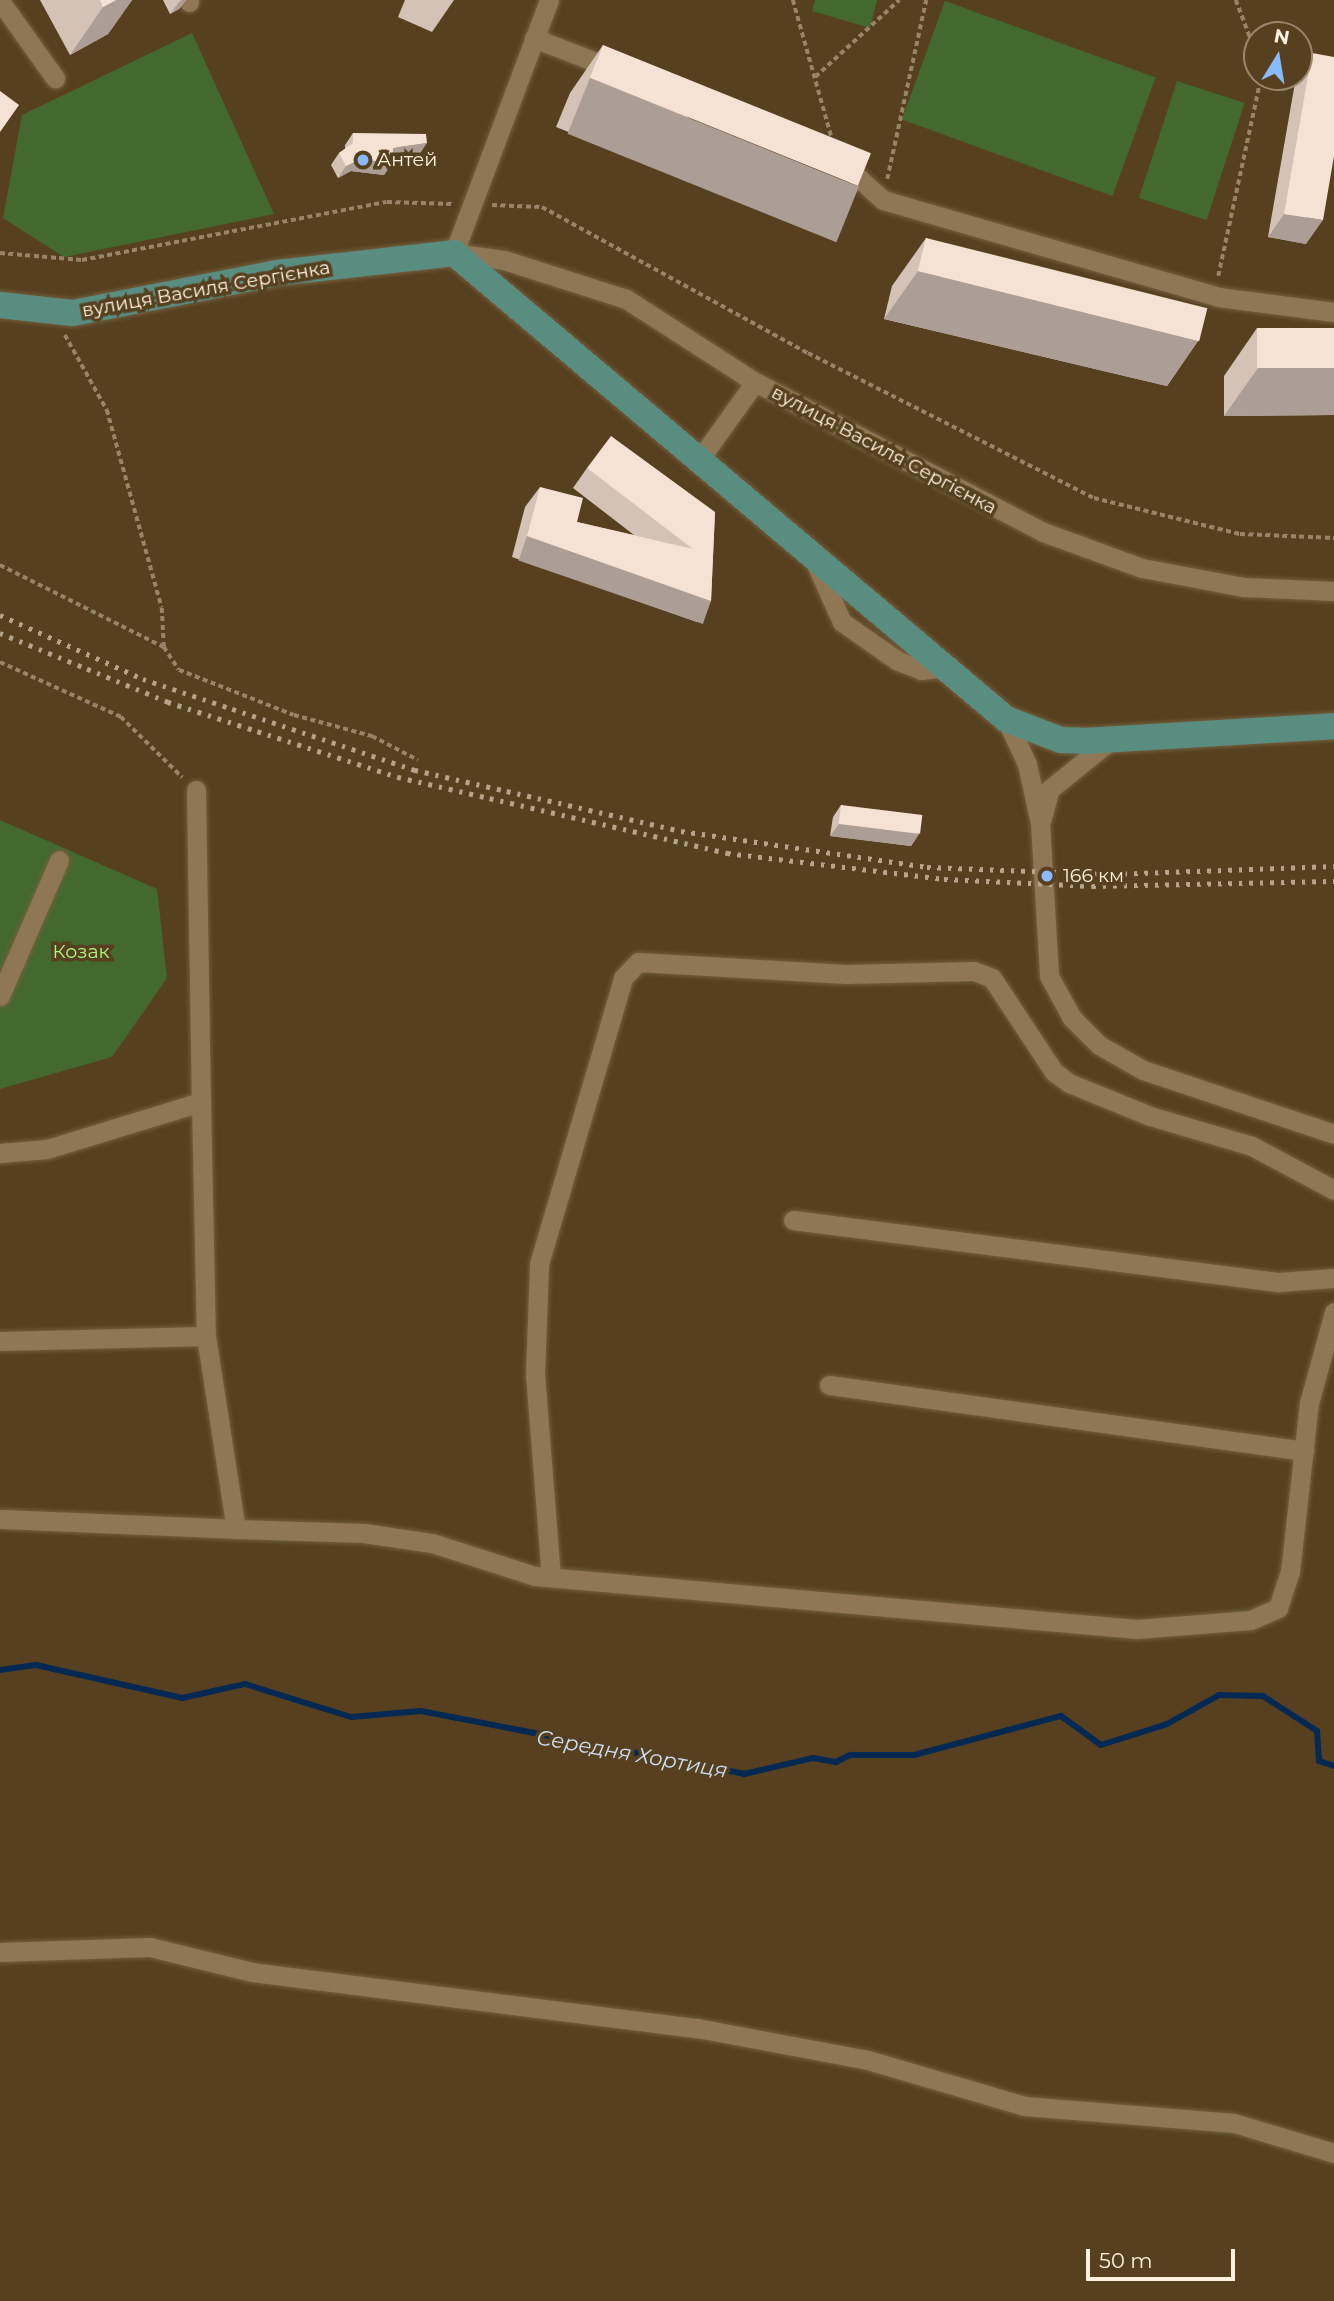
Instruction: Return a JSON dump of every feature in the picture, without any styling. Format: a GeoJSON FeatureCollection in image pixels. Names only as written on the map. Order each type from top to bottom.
{"type":"FeatureCollection","features":[{"type":"Feature","properties":{"kind":"main road","name":"вулиця Василя Сергієнка"},"geometry":{"type":"LineString","coordinates":[[0,305],[73,313],[277,273],[454,253]]}},
{"type":"Feature","properties":{"kind":"main road"},"geometry":{"type":"LineString","coordinates":[[454,253],[702,456],[815,562],[1006,719],[1061,740],[1334,726]]}},
{"type":"Feature","properties":{"kind":"street"},"geometry":{"type":"LineString","coordinates":[[454,253],[549,0]]}},
{"type":"Feature","properties":{"kind":"street"},"geometry":{"type":"LineString","coordinates":[[0,1],[55,78]]}},
{"type":"Feature","properties":{"kind":"street"},"geometry":{"type":"LineString","coordinates":[[534,37],[636,78]]}},
{"type":"Feature","properties":{"kind":"street"},"geometry":{"type":"LineString","coordinates":[[831,156],[883,200],[1213,296],[1334,312]]}},
{"type":"Feature","properties":{"kind":"street","name":"вулиця Василя Сергієнка"},"geometry":{"type":"LineString","coordinates":[[454,253],[505,260],[626,299],[755,382],[1043,533],[1142,568],[1244,587],[1334,591]]}},
{"type":"Feature","properties":{"kind":"street"},"geometry":{"type":"LineString","coordinates":[[702,456],[755,382]]}},
{"type":"Feature","properties":{"kind":"street"},"geometry":{"type":"LineString","coordinates":[[1006,719],[1027,764],[1040,822],[1044,944],[1049,976],[1072,1018],[1099,1045],[1143,1070],[1334,1134]]}},
{"type":"Feature","properties":{"kind":"street"},"geometry":{"type":"LineString","coordinates":[[1040,822],[1050,789],[1112,739]]}},
{"type":"Feature","properties":{"kind":"street"},"geometry":{"type":"LineString","coordinates":[[196,790],[206,1336],[236,1529]]}},
{"type":"Feature","properties":{"kind":"street"},"geometry":{"type":"LineString","coordinates":[[0,996],[59,860]]}},
{"type":"Feature","properties":{"kind":"street"},"geometry":{"type":"LineString","coordinates":[[551,1577],[535,1375],[540,1264],[623,978],[638,962],[846,974],[974,971],[992,978],[1054,1072],[1069,1083],[1150,1116],[1252,1146],[1334,1190]]}},
{"type":"Feature","properties":{"kind":"street"},"geometry":{"type":"LineString","coordinates":[[0,1153],[47,1149],[201,1102]]}},
{"type":"Feature","properties":{"kind":"street"},"geometry":{"type":"LineString","coordinates":[[793,1220],[1279,1282],[1334,1278]]}},
{"type":"Feature","properties":{"kind":"street"},"geometry":{"type":"LineString","coordinates":[[0,1519],[364,1533],[432,1543],[551,1577],[1136,1629],[1251,1620],[1278,1608],[1290,1573],[1309,1403],[1334,1312]]}},
{"type":"Feature","properties":{"kind":"street"},"geometry":{"type":"LineString","coordinates":[[0,1341],[206,1336]]}},
{"type":"Feature","properties":{"kind":"street"},"geometry":{"type":"LineString","coordinates":[[829,1385],[1304,1451]]}},
{"type":"Feature","properties":{"kind":"street"},"geometry":{"type":"LineString","coordinates":[[0,1952],[150,1947],[252,1972],[697,2028],[868,2060],[1024,2106],[1234,2123],[1334,2153]]}},
{"type":"Feature","properties":{"kind":"path"},"geometry":{"type":"LineString","coordinates":[[793,0],[815,77],[831,156]]}},
{"type":"Feature","properties":{"kind":"path"},"geometry":{"type":"LineString","coordinates":[[815,77],[899,0]]}},
{"type":"Feature","properties":{"kind":"path"},"geometry":{"type":"LineString","coordinates":[[883,200],[926,0]]}},
{"type":"Feature","properties":{"kind":"path"},"geometry":{"type":"LineString","coordinates":[[1236,0],[1244,21]]}},
{"type":"Feature","properties":{"kind":"path"},"geometry":{"type":"LineString","coordinates":[[1213,296],[1258,91]]}},
{"type":"Feature","properties":{"kind":"path"},"geometry":{"type":"LineString","coordinates":[[62,330],[107,410],[162,608],[164,647],[179,670],[294,715],[372,736],[418,760]]}},
{"type":"Feature","properties":{"kind":"path"},"geometry":{"type":"LineString","coordinates":[[0,565],[164,647]]}},
{"type":"Feature","properties":{"kind":"path"},"geometry":{"type":"LineString","coordinates":[[0,662],[121,717],[196,790]]}},
{"type":"Feature","properties":{"kind":"green space"},"geometry":{"type":"Polygon","coordinates":[[[815,0],[877,0],[870,28],[812,11],[815,0]]]}},
{"type":"Feature","properties":{"kind":"green space"},"geometry":{"type":"Polygon","coordinates":[[[945,1],[1155,78],[1112,196],[902,119],[945,1]]]}},
{"type":"Feature","properties":{"kind":"green space"},"geometry":{"type":"Polygon","coordinates":[[[192,33],[274,214],[64,257],[3,218],[22,115],[192,33]]]}},
{"type":"Feature","properties":{"kind":"green space"},"geometry":{"type":"Polygon","coordinates":[[[1177,81],[1245,103],[1207,220],[1139,198],[1177,81]]]}},
{"type":"Feature","properties":{"kind":"green space","name":"Козак"},"geometry":{"type":"Polygon","coordinates":[[[0,820],[157,889],[167,978],[112,1057],[0,1089],[0,820]]]}},
{"type":"Feature","properties":{"kind":"building"},"geometry":{"type":"Polygon","coordinates":[[[100,0],[116,0],[103,7],[100,0]]]}},
{"type":"Feature","properties":{"kind":"building"},"geometry":{"type":"Polygon","coordinates":[[[603,45],[871,153],[858,186],[590,77],[603,45]]]}},
{"type":"Feature","properties":{"kind":"building"},"geometry":{"type":"Polygon","coordinates":[[[1313,53],[1334,57],[1334,156],[1323,220],[1284,214],[1305,91],[1313,91],[1313,53]]]}},
{"type":"Feature","properties":{"kind":"building"},"geometry":{"type":"Polygon","coordinates":[[[0,91],[19,105],[0,132],[0,91]]]}},
{"type":"Feature","properties":{"kind":"building"},"geometry":{"type":"Polygon","coordinates":[[[353,133],[426,134],[427,143],[393,148],[392,163],[360,159],[346,166],[339,153],[353,143],[353,133]]]}},
{"type":"Feature","properties":{"kind":"building"},"geometry":{"type":"Polygon","coordinates":[[[926,238],[1207,308],[1199,341],[918,271],[926,238]]]}},
{"type":"Feature","properties":{"kind":"building"},"geometry":{"type":"Polygon","coordinates":[[[1257,328],[1334,328],[1334,368],[1257,368],[1257,328]]]}},
{"type":"Feature","properties":{"kind":"building"},"geometry":{"type":"Polygon","coordinates":[[[611,436],[715,512],[711,601],[527,536],[540,487],[583,498],[577,522],[693,549],[587,468],[611,436]]]}},
{"type":"Feature","properties":{"kind":"building"},"geometry":{"type":"Polygon","coordinates":[[[841,805],[922,815],[920,834],[839,824],[841,805]]]}},
{"type":"Feature","properties":{"kind":"waterway","name":"Середня Хортиця"},"geometry":{"type":"LineString","coordinates":[[0,1670],[36,1665],[182,1698],[245,1684],[351,1717],[421,1711],[744,1774],[813,1758],[836,1762],[850,1755],[914,1755],[1061,1716],[1101,1745],[1167,1724],[1219,1695],[1263,1696],[1317,1731],[1319,1761],[1334,1766]]}},
{"type":"Feature","properties":{"kind":"railway"},"geometry":{"type":"LineString","coordinates":[[0,615],[143,679],[415,770],[681,831],[927,867],[1113,874],[1334,866]]}},
{"type":"Feature","properties":{"kind":"railway"},"geometry":{"type":"LineString","coordinates":[[0,633],[168,702],[398,777],[727,853],[944,879],[1092,886],[1334,881]]}},
{"type":"Feature","properties":{"kind":"place","name":"Антей"},"geometry":{"type":"Point","coordinates":[363,160]}},
{"type":"Feature","properties":{"kind":"place","name":"166 км"},"geometry":{"type":"Point","coordinates":[1047,876]}}]}
